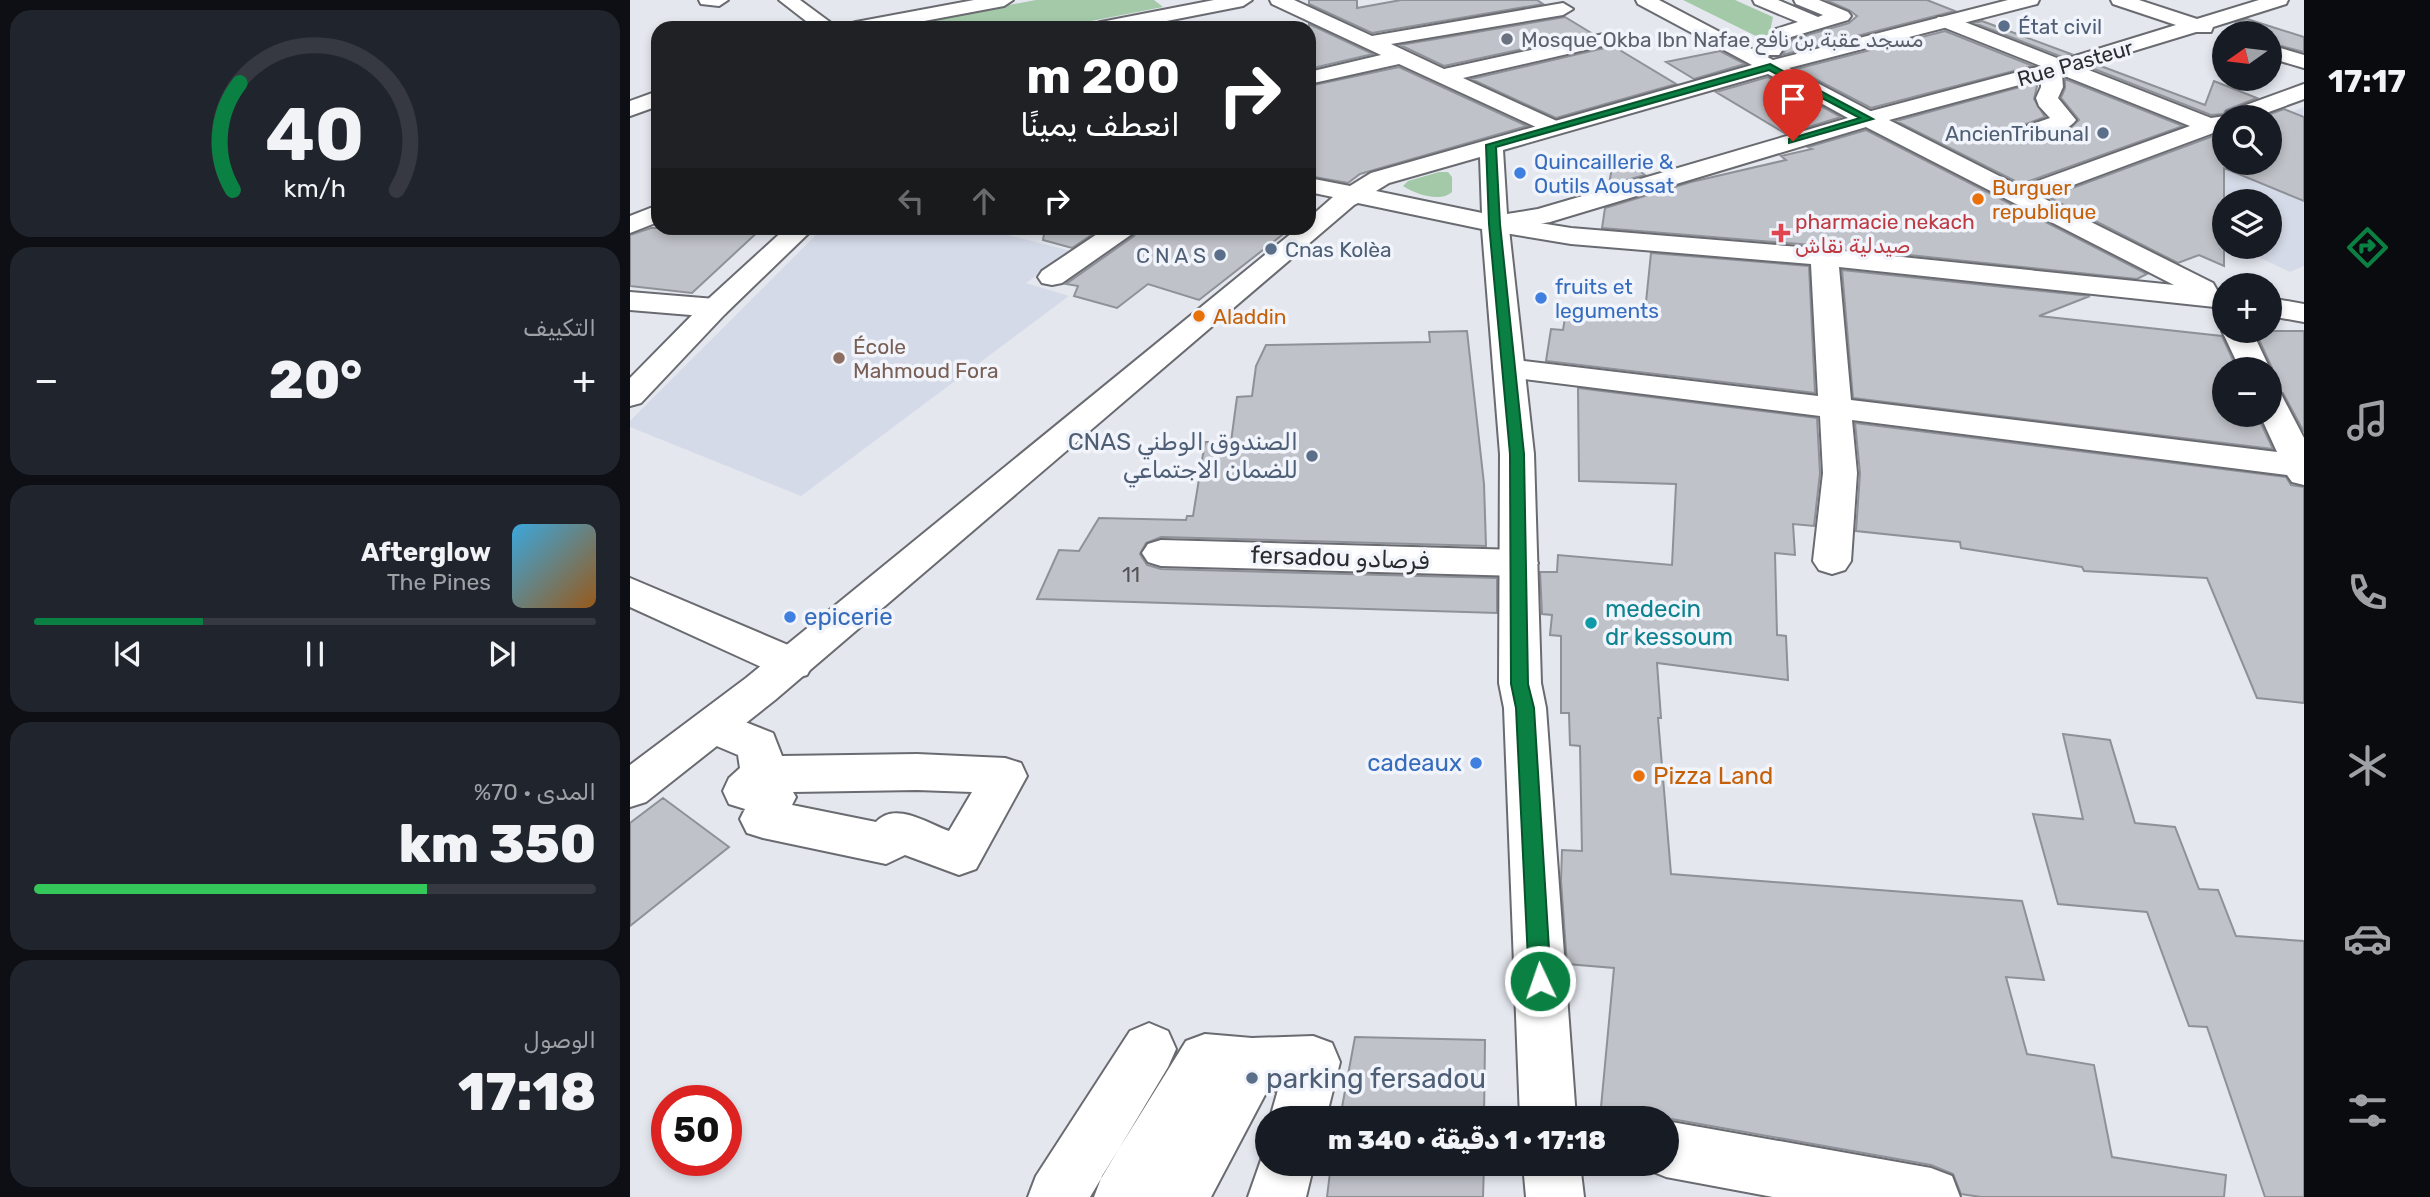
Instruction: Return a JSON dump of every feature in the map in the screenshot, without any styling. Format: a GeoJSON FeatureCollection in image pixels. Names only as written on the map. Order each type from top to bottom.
{"type":"FeatureCollection","features":[{"type":"Feature","properties":{"kind":"street"},"geometry":{"type":"LineString","coordinates":[[708,0],[719,0]]}},
{"type":"Feature","properties":{"kind":"street"},"geometry":{"type":"LineString","coordinates":[[893,21],[1004,0]]}},
{"type":"Feature","properties":{"kind":"street"},"geometry":{"type":"LineString","coordinates":[[1127,21],[1187,5],[1242,0]]}},
{"type":"Feature","properties":{"kind":"street"},"geometry":{"type":"LineString","coordinates":[[1279,0],[1551,127]]}},
{"type":"Feature","properties":{"kind":"street"},"geometry":{"type":"LineString","coordinates":[[1645,0],[1778,60]]}},
{"type":"Feature","properties":{"kind":"street"},"geometry":{"type":"LineString","coordinates":[[1674,0],[1778,60],[1868,119],[2212,295]]}},
{"type":"Feature","properties":{"kind":"street"},"geometry":{"type":"LineString","coordinates":[[1762,0],[1816,23]]}},
{"type":"Feature","properties":{"kind":"street"},"geometry":{"type":"LineString","coordinates":[[1778,60],[1783,33],[1841,15],[1803,0]]}},
{"type":"Feature","properties":{"kind":"street"},"geometry":{"type":"LineString","coordinates":[[1316,225],[1355,193],[1380,178],[1778,60],[2030,0]]}},
{"type":"Feature","properties":{"kind":"street"},"geometry":{"type":"LineString","coordinates":[[2120,0],[2212,31]]}},
{"type":"Feature","properties":{"kind":"street","name":"Rue Pasteur"},"geometry":{"type":"LineString","coordinates":[[1494,224],[1541,216],[1868,119],[2056,69],[2199,27],[2279,0]]}},
{"type":"Feature","properties":{"kind":"street"},"geometry":{"type":"LineString","coordinates":[[794,1],[819,21]]}},
{"type":"Feature","properties":{"kind":"street"},"geometry":{"type":"LineString","coordinates":[[1187,5],[1206,21]]}},
{"type":"Feature","properties":{"kind":"street"},"geometry":{"type":"LineString","coordinates":[[1370,42],[1563,9]]}},
{"type":"Feature","properties":{"kind":"street"},"geometry":{"type":"LineString","coordinates":[[1945,21],[2056,69],[2212,122]]}},
{"type":"Feature","properties":{"kind":"street"},"geometry":{"type":"LineString","coordinates":[[1443,76],[1608,39]]}},
{"type":"Feature","properties":{"kind":"street"},"geometry":{"type":"LineString","coordinates":[[2282,55],[2304,62]]}},
{"type":"Feature","properties":{"kind":"street"},"geometry":{"type":"LineString","coordinates":[[1316,76],[1401,57]]}},
{"type":"Feature","properties":{"kind":"street"},"geometry":{"type":"LineString","coordinates":[[2032,132],[2065,120],[2050,106],[2048,98],[2056,69]]}},
{"type":"Feature","properties":{"kind":"street"},"geometry":{"type":"LineString","coordinates":[[2267,105],[2304,91]]}},
{"type":"Feature","properties":{"kind":"street"},"geometry":{"type":"LineString","coordinates":[[630,109],[651,101]]}},
{"type":"Feature","properties":{"kind":"street"},"geometry":{"type":"LineString","coordinates":[[2020,196],[2212,126]]}},
{"type":"Feature","properties":{"kind":"street"},"geometry":{"type":"LineString","coordinates":[[1491,145],[1494,224],[1517,454],[1520,684],[1525,708],[1547,1106]]}},
{"type":"Feature","properties":{"kind":"street"},"geometry":{"type":"LineString","coordinates":[[1316,186],[1494,224],[1571,236],[1824,257],[2212,300]]}},
{"type":"Feature","properties":{"kind":"street"},"geometry":{"type":"LineString","coordinates":[[630,225],[651,216]]}},
{"type":"Feature","properties":{"kind":"street"},"geometry":{"type":"LineString","coordinates":[[630,396],[715,307],[793,235]]}},
{"type":"Feature","properties":{"kind":"street"},"geometry":{"type":"LineString","coordinates":[[1052,277],[1114,235]]}},
{"type":"Feature","properties":{"kind":"street"},"geometry":{"type":"LineString","coordinates":[[630,789],[715,727],[793,664],[967,514],[1304,235]]}},
{"type":"Feature","properties":{"kind":"street"},"geometry":{"type":"LineString","coordinates":[[1824,257],[1840,473],[1832,561]]}},
{"type":"Feature","properties":{"kind":"street"},"geometry":{"type":"LineString","coordinates":[[630,301],[715,307]]}},
{"type":"Feature","properties":{"kind":"street"},"geometry":{"type":"LineString","coordinates":[[2282,309],[2304,313]]}},
{"type":"Feature","properties":{"kind":"street"},"geometry":{"type":"LineString","coordinates":[[1508,368],[2303,468]]}},
{"type":"Feature","properties":{"kind":"street"},"geometry":{"type":"LineString","coordinates":[[2282,425],[2303,468]]}},
{"type":"Feature","properties":{"kind":"street","name":"fersadou فرصادو"},"geometry":{"type":"LineString","coordinates":[[1161,553],[1519,563]]}},
{"type":"Feature","properties":{"kind":"street"},"geometry":{"type":"LineString","coordinates":[[630,591],[793,664]]}},
{"type":"Feature","properties":{"kind":"street"},"geometry":{"type":"LineString","coordinates":[[715,727],[758,745],[763,774]]}},
{"type":"Feature","properties":{"kind":"street"},"geometry":{"type":"LineString","coordinates":[[917,772],[1004,776],[959,855],[897,831],[886,845],[763,819],[773,797],[745,791],[763,774],[917,772]]}},
{"type":"Feature","properties":{"kind":"street"},"geometry":{"type":"LineString","coordinates":[[1057,1197],[1149,1049]]}},
{"type":"Feature","properties":{"kind":"street"},"geometry":{"type":"LineString","coordinates":[[1123,1197],[1205,1060],[1252,1065],[1312,1062],[1301,1106]]}},
{"type":"Feature","properties":{"kind":"street"},"geometry":{"type":"LineString","coordinates":[[1180,1197],[1252,1065]]}},
{"type":"Feature","properties":{"kind":"street"},"geometry":{"type":"LineString","coordinates":[[1679,1151],[1931,1197]]}},
{"type":"Feature","properties":{"kind":"street"},"geometry":{"type":"LineString","coordinates":[[1277,1197],[1283,1176]]}},
{"type":"Feature","properties":{"kind":"street"},"geometry":{"type":"LineString","coordinates":[[1553,1176],[1555,1197]]}},
{"type":"Feature","properties":{"kind":"shaded area"},"geometry":{"type":"Polygon","coordinates":[[[2304,107],[2304,266],[2290,272],[2262,259],[2282,259],[2282,189],[2212,189],[2212,235],[2101,182],[2212,141],[2212,175],[2282,175],[2282,115],[2304,107]]]}},
{"type":"Feature","properties":{"kind":"shaded area","name":"École Mahmoud Fora"},"geometry":{"type":"Polygon","coordinates":[[[816,235],[1008,235],[1071,251],[1026,283],[1069,296],[801,496],[630,427],[630,421],[816,235]]]}},
{"type":"Feature","properties":{"kind":"green space"},"geometry":{"type":"Polygon","coordinates":[[[1036,0],[1154,0],[1163,7],[1091,21],[920,21],[1036,0]]]}},
{"type":"Feature","properties":{"kind":"green space"},"geometry":{"type":"Polygon","coordinates":[[[1683,0],[1735,0],[1773,17],[1768,42],[1683,0]]]}},
{"type":"Feature","properties":{"kind":"green space"},"geometry":{"type":"Polygon","coordinates":[[[1448,172],[1452,177],[1452,192],[1447,195],[1428,196],[1403,186],[1408,181],[1448,172]]]}},
{"type":"Feature","properties":{"kind":"building"},"geometry":{"type":"Polygon","coordinates":[[[1309,0],[1357,0],[1357,8],[1401,0],[1537,0],[1543,4],[1372,33],[1309,4],[1309,0]]]}},
{"type":"Feature","properties":{"kind":"building"},"geometry":{"type":"Polygon","coordinates":[[[1826,0],[1927,0],[1955,11],[1782,55],[1793,39],[1849,23],[1857,16],[1826,0]]]}},
{"type":"Feature","properties":{"kind":"building"},"geometry":{"type":"Polygon","coordinates":[[[1565,17],[1593,34],[1444,66],[1400,45],[1565,17]]]}},
{"type":"Feature","properties":{"kind":"building"},"geometry":{"type":"Polygon","coordinates":[[[1982,21],[2071,54],[2062,57],[1974,23],[1982,21]]]}},
{"type":"Feature","properties":{"kind":"building"},"geometry":{"type":"Polygon","coordinates":[[[1316,27],[1373,54],[1316,67],[1316,27]]]}},
{"type":"Feature","properties":{"kind":"building"},"geometry":{"type":"Polygon","coordinates":[[[2282,30],[2304,37],[2304,52],[2282,46],[2282,30]]]}},
{"type":"Feature","properties":{"kind":"building"},"geometry":{"type":"Polygon","coordinates":[[[1945,31],[2033,66],[1871,108],[1796,69],[1945,31]]]}},
{"type":"Feature","properties":{"kind":"building"},"geometry":{"type":"Polygon","coordinates":[[[1613,46],[1676,84],[1556,118],[1471,79],[1613,46]]]}},
{"type":"Feature","properties":{"kind":"building"},"geometry":{"type":"Polygon","coordinates":[[[1720,51],[1745,64],[1694,79],[1666,62],[1720,51]]]}},
{"type":"Feature","properties":{"kind":"building"},"geometry":{"type":"Polygon","coordinates":[[[2098,65],[2205,105],[2212,86],[2212,91],[2239,91],[2257,98],[2239,105],[2212,105],[2211,115],[2089,67],[2098,65]]]}},
{"type":"Feature","properties":{"kind":"building"},"geometry":{"type":"Polygon","coordinates":[[[1399,67],[1527,126],[1360,174],[1348,183],[1316,177],[1316,85],[1399,67]]]}},
{"type":"Feature","properties":{"kind":"building"},"geometry":{"type":"Polygon","coordinates":[[[1768,77],[1841,117],[1786,134],[1716,92],[1768,77]]]}},
{"type":"Feature","properties":{"kind":"building"},"geometry":{"type":"Polygon","coordinates":[[[2065,79],[2183,126],[2021,184],[1896,121],[2038,82],[2034,99],[2045,117],[2023,125],[2017,132],[2024,140],[2045,139],[2067,131],[2079,120],[2061,98],[2065,79]]]}},
{"type":"Feature","properties":{"kind":"building"},"geometry":{"type":"Polygon","coordinates":[[[2282,110],[2304,117],[2304,201],[2282,192],[2282,189],[2275,189],[2241,175],[2282,175],[2282,110]]]}},
{"type":"Feature","properties":{"kind":"building"},"geometry":{"type":"Polygon","coordinates":[[[1866,130],[2147,274],[2137,279],[1824,246],[1602,228],[1605,208],[1691,182],[1786,160],[1781,156],[1812,149],[1808,147],[1866,130]]]}},
{"type":"Feature","properties":{"kind":"building"},"geometry":{"type":"Polygon","coordinates":[[[2212,136],[2212,175],[2224,175],[2224,189],[2212,189],[2212,259],[2224,259],[2224,266],[2199,255],[2178,263],[2048,197],[2212,136]]]}},
{"type":"Feature","properties":{"kind":"building"},"geometry":{"type":"Polygon","coordinates":[[[1614,154],[1645,175],[1609,185],[1614,154]]]}},
{"type":"Feature","properties":{"kind":"building"},"geometry":{"type":"Polygon","coordinates":[[[651,228],[651,235],[754,235],[692,293],[630,286],[630,235],[651,228]]]}},
{"type":"Feature","properties":{"kind":"building"},"geometry":{"type":"Polygon","coordinates":[[[1044,235],[1092,235],[1072,248],[1043,240],[1044,235]]]}},
{"type":"Feature","properties":{"kind":"building"},"geometry":{"type":"Polygon","coordinates":[[[1282,235],[1199,300],[1148,284],[1117,308],[1074,296],[1078,286],[1066,284],[1134,236],[1282,235]]]}},
{"type":"Feature","properties":{"kind":"building"},"geometry":{"type":"Polygon","coordinates":[[[1651,253],[1809,266],[1815,393],[1546,361],[1551,329],[1563,330],[1567,306],[1645,312],[1651,253]]]}},
{"type":"Feature","properties":{"kind":"building"},"geometry":{"type":"Polygon","coordinates":[[[1842,270],[2090,296],[2039,316],[2212,335],[2212,343],[2225,343],[2232,357],[2212,357],[2212,427],[2263,427],[2273,449],[1853,398],[1842,270]]]}},
{"type":"Feature","properties":{"kind":"building"},"geometry":{"type":"Polygon","coordinates":[[[1467,331],[1484,484],[1486,546],[1161,537],[1146,543],[1140,554],[1147,565],[1161,569],[1497,578],[1497,613],[1037,599],[1059,550],[1079,551],[1099,518],[1186,520],[1187,516],[1193,516],[1205,442],[1231,442],[1237,397],[1252,396],[1256,366],[1266,345],[1430,342],[1429,332],[1467,331]]]}},
{"type":"Feature","properties":{"kind":"building"},"geometry":{"type":"Polygon","coordinates":[[[2282,331],[2304,331],[2304,432],[2282,393],[2282,357],[2267,357],[2261,343],[2282,343],[2282,331]]]}},
{"type":"Feature","properties":{"kind":"building"},"geometry":{"type":"Polygon","coordinates":[[[1578,388],[1817,418],[1820,473],[1814,526],[1793,524],[1795,555],[1775,553],[1777,635],[1786,636],[1788,680],[1657,663],[1661,718],[1658,718],[1671,874],[2022,901],[2044,980],[2006,977],[2027,1054],[2094,1065],[2112,1157],[2226,1175],[2224,1197],[1981,1197],[1961,1194],[1953,1174],[1931,1165],[1679,1120],[1679,1106],[1601,1106],[1614,968],[1567,964],[1561,881],[1562,850],[1582,851],[1580,746],[1570,745],[1569,713],[1561,713],[1561,636],[1550,635],[1552,615],[1542,614],[1540,572],[1557,572],[1558,555],[1672,565],[1676,484],[1579,481],[1578,388]]]}},
{"type":"Feature","properties":{"kind":"building"},"geometry":{"type":"Polygon","coordinates":[[[1855,423],[2286,477],[2291,485],[2304,487],[2304,703],[2257,698],[2207,578],[2084,571],[2082,567],[1961,548],[1960,542],[1856,531],[1860,473],[1855,423]]]}},
{"type":"Feature","properties":{"kind":"building"},"geometry":{"type":"Polygon","coordinates":[[[2063,734],[2110,740],[2135,823],[2175,827],[2199,889],[2218,890],[2236,936],[2304,941],[2304,1197],[2265,1197],[2207,1027],[2189,1026],[2147,912],[2058,904],[2033,814],[2083,819],[2063,734]]]}},
{"type":"Feature","properties":{"kind":"building"},"geometry":{"type":"Polygon","coordinates":[[[663,798],[729,847],[630,926],[630,823],[663,798]]]}},
{"type":"Feature","properties":{"kind":"building"},"geometry":{"type":"Polygon","coordinates":[[[1355,1037],[1485,1040],[1484,1106],[1342,1106],[1355,1037]]]}},
{"type":"Feature","properties":{"kind":"building"},"geometry":{"type":"Polygon","coordinates":[[[1330,1176],[1484,1176],[1483,1197],[1327,1197],[1330,1176]]]}},
{"type":"Feature","properties":{"kind":"place","name":"État civil"},"geometry":{"type":"Point","coordinates":[2004,26]}},
{"type":"Feature","properties":{"kind":"place","name":"Mosque Okba Ibn Nafae مسجد عقبة بن نافع"},"geometry":{"type":"Point","coordinates":[1507,39]}},
{"type":"Feature","properties":{"kind":"place","name":"AncienTribunal"},"geometry":{"type":"Point","coordinates":[2103,133]}},
{"type":"Feature","properties":{"kind":"place","name":"Quincaillerie & Outils Aoussat"},"geometry":{"type":"Point","coordinates":[1520,173]}},
{"type":"Feature","properties":{"kind":"place","name":"Burguer republique"},"geometry":{"type":"Point","coordinates":[1978,199]}},
{"type":"Feature","properties":{"kind":"place","name":"pharmacie nekach صيدلية نقاش"},"geometry":{"type":"Point","coordinates":[1781,233]}},
{"type":"Feature","properties":{"kind":"place","name":"Cnas Kolèa"},"geometry":{"type":"Point","coordinates":[1271,249]}},
{"type":"Feature","properties":{"kind":"place","name":"C N A S"},"geometry":{"type":"Point","coordinates":[1220,255]}},
{"type":"Feature","properties":{"kind":"place","name":"fruits et leguments"},"geometry":{"type":"Point","coordinates":[1541,298]}},
{"type":"Feature","properties":{"kind":"place","name":"Aladdin"},"geometry":{"type":"Point","coordinates":[1199,316]}},
{"type":"Feature","properties":{"kind":"place","name":"École Mahmoud Fora"},"geometry":{"type":"Point","coordinates":[839,358]}},
{"type":"Feature","properties":{"kind":"place","name":"CNAS الصندوق الوطني للضمان الاجتماعي"},"geometry":{"type":"Point","coordinates":[1312,456]}},
{"type":"Feature","properties":{"kind":"place","name":"epicerie"},"geometry":{"type":"Point","coordinates":[790,617]}},
{"type":"Feature","properties":{"kind":"place","name":"medecin dr kessoum"},"geometry":{"type":"Point","coordinates":[1591,623]}},
{"type":"Feature","properties":{"kind":"place","name":"cadeaux"},"geometry":{"type":"Point","coordinates":[1476,763]}},
{"type":"Feature","properties":{"kind":"place","name":"Pizza Land"},"geometry":{"type":"Point","coordinates":[1639,776]}},
{"type":"Feature","properties":{"kind":"place","name":"parking fersadou"},"geometry":{"type":"Point","coordinates":[1252,1078]}},
{"type":"Feature","properties":{"kind":"route"},"geometry":{"type":"LineString","coordinates":[[1540,981],[1525,708],[1520,684],[1517,454],[1494,224],[1491,145],[1770,67],[1868,119],[1793,141]]}}]}
